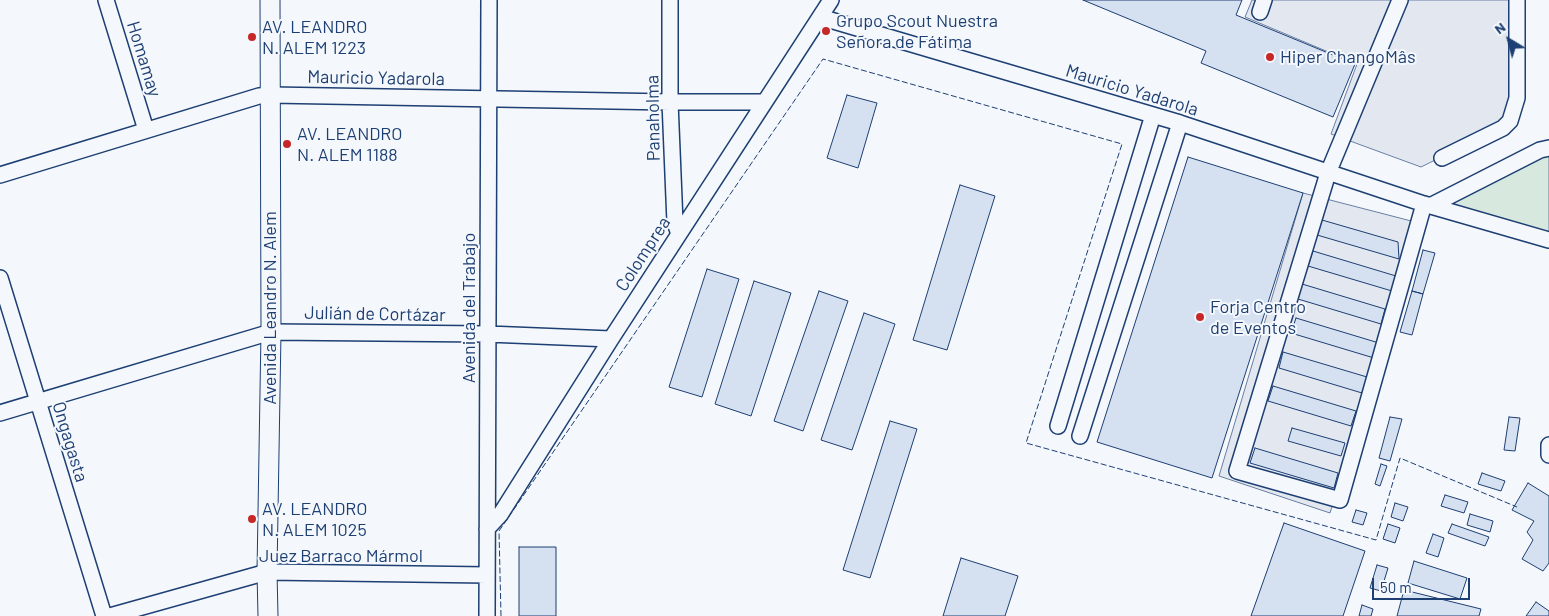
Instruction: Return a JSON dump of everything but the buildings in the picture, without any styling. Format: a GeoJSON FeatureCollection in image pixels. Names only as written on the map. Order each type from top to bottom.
{"type":"FeatureCollection","features":[{"type":"Feature","properties":{"kind":"main road","name":"Avenida Leandro N. Alem"},"geometry":{"type":"LineString","coordinates":[[268,616],[271,332],[270,0]]}},
{"type":"Feature","properties":{"kind":"street","name":"Homamay"},"geometry":{"type":"LineString","coordinates":[[106,0],[146,130]]}},
{"type":"Feature","properties":{"kind":"street","name":"Avenida del Trabajo"},"geometry":{"type":"LineString","coordinates":[[487,616],[489,0]]}},
{"type":"Feature","properties":{"kind":"street","name":"Panaholma"},"geometry":{"type":"LineString","coordinates":[[670,0],[670,102],[675,223],[679,234]]}},
{"type":"Feature","properties":{"kind":"street","name":"Colomprea"},"geometry":{"type":"LineString","coordinates":[[488,529],[500,515],[611,339],[831,0]]}},
{"type":"Feature","properties":{"kind":"street"},"geometry":{"type":"LineString","coordinates":[[1400,0],[1328,173],[1237,471],[1340,500],[1427,205],[1540,150],[1549,148]]}},
{"type":"Feature","properties":{"kind":"street"},"geometry":{"type":"LineString","coordinates":[[1442,158],[1502,128],[1510,122],[1517,98],[1517,0]]}},
{"type":"Feature","properties":{"kind":"street","name":"Mauricio Yadarola"},"geometry":{"type":"LineString","coordinates":[[820,17],[1180,123],[1427,205],[1549,240]]}},
{"type":"Feature","properties":{"kind":"street","name":"Mauricio Yadarola"},"geometry":{"type":"LineString","coordinates":[[0,174],[271,95],[764,102]]}},
{"type":"Feature","properties":{"kind":"street"},"geometry":{"type":"LineString","coordinates":[[1058,426],[1153,115]]}},
{"type":"Feature","properties":{"kind":"street"},"geometry":{"type":"LineString","coordinates":[[1080,436],[1180,123]]}},
{"type":"Feature","properties":{"kind":"street","name":"Ongagasta"},"geometry":{"type":"LineString","coordinates":[[0,278],[104,616]]}},
{"type":"Feature","properties":{"kind":"street","name":"Julián de Cortázar"},"geometry":{"type":"LineString","coordinates":[[0,413],[271,332],[488,334],[611,339]]}},
{"type":"Feature","properties":{"kind":"street"},"geometry":{"type":"LineString","coordinates":[[1074,374],[1098,380]]}},
{"type":"Feature","properties":{"kind":"street"},"geometry":{"type":"LineString","coordinates":[[1549,445],[1549,456]]}},
{"type":"Feature","properties":{"kind":"street","name":"Juez Barraco Mármol"},"geometry":{"type":"LineString","coordinates":[[110,616],[267,572],[487,576]]}},
{"type":"Feature","properties":{"kind":"shaded area"},"geometry":{"type":"Polygon","coordinates":[[[1252,0],[1510,0],[1510,123],[1421,167],[1331,134],[1357,64],[1245,17],[1252,0]]]}},
{"type":"Feature","properties":{"kind":"shaded area"},"geometry":{"type":"Polygon","coordinates":[[[1549,148],[1549,240],[1430,206],[1549,148]]]}},
{"type":"Feature","properties":{"kind":"shaded area"},"geometry":{"type":"Polygon","coordinates":[[[1303,193],[1419,223],[1330,513],[1219,476],[1303,193]]]}},
{"type":"Feature","properties":{"kind":"fence"},"geometry":{"type":"LineString","coordinates":[[501,616],[499,531],[823,59],[1122,144],[1026,443],[1376,540],[1400,458],[1517,507]]}},
{"type":"Feature","properties":{"kind":"place","name":"Grupo Scout Nuestra Señora de Fátima"},"geometry":{"type":"Point","coordinates":[826,31]}},
{"type":"Feature","properties":{"kind":"place","name":"AV. LEANDRO N. ALEM 1223"},"geometry":{"type":"Point","coordinates":[252,37]}},
{"type":"Feature","properties":{"kind":"place","name":"Hiper ChangoMâs"},"geometry":{"type":"Point","coordinates":[1270,57]}},
{"type":"Feature","properties":{"kind":"place","name":"AV. LEANDRO N. ALEM 1188"},"geometry":{"type":"Point","coordinates":[287,144]}},
{"type":"Feature","properties":{"kind":"place","name":"Forja Centro de Eventos"},"geometry":{"type":"Point","coordinates":[1200,317]}},
{"type":"Feature","properties":{"kind":"place","name":"AV. LEANDRO N. ALEM 1025"},"geometry":{"type":"Point","coordinates":[252,519]}}]}
